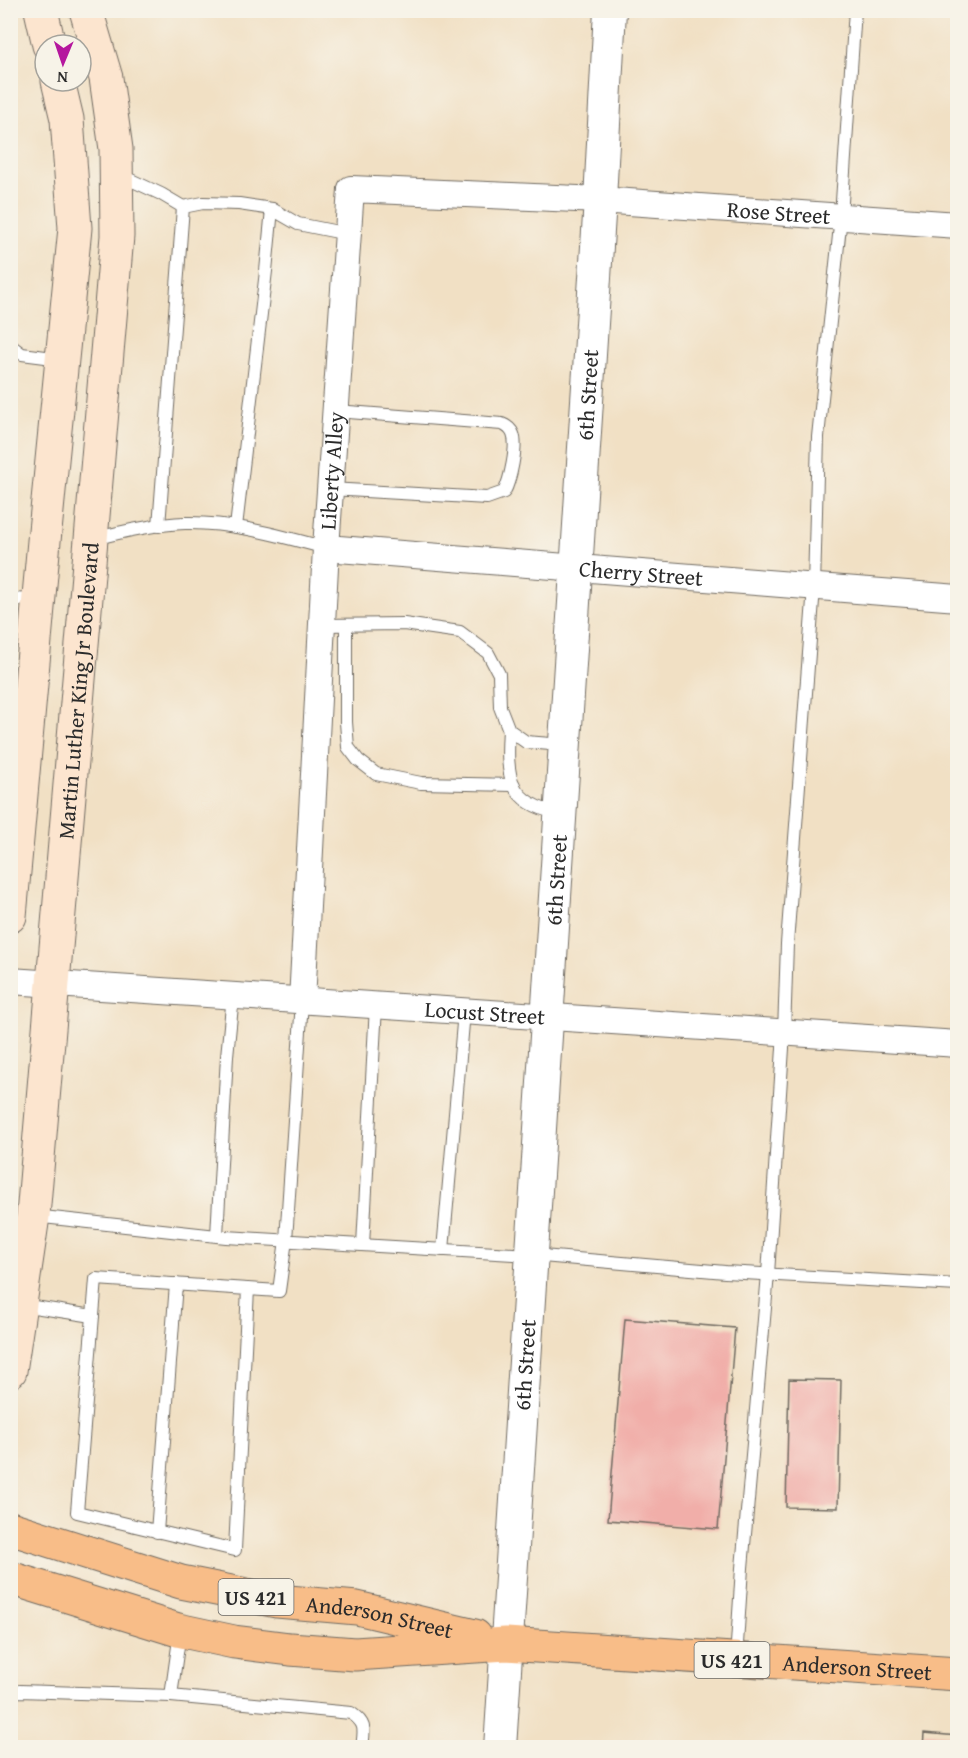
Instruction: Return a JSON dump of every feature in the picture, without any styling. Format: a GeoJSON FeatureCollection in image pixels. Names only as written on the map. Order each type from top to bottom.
{"type":"FeatureCollection","features":[{"type":"Feature","properties":{"kind":"highway","name":"Anderson Street"},"geometry":{"type":"LineString","coordinates":[[10,1528],[181,1581],[277,1601],[357,1608],[506,1644]]}},
{"type":"Feature","properties":{"kind":"highway","name":"Anderson Street"},"geometry":{"type":"LineString","coordinates":[[10,1578],[180,1631],[234,1642],[355,1654],[506,1644],[957,1674]]}},
{"type":"Feature","properties":{"kind":"main road"},"geometry":{"type":"LineString","coordinates":[[41,10],[46,33]]}},
{"type":"Feature","properties":{"kind":"main road","name":"Martin Luther King Jr Boulevard"},"geometry":{"type":"LineString","coordinates":[[10,1371],[33,1216],[117,236],[116,148],[106,78],[86,10]]}},
{"type":"Feature","properties":{"kind":"main road","name":"Martin Luther King Jr Boulevard"},"geometry":{"type":"LineString","coordinates":[[10,916],[25,599],[44,541],[75,228],[67,119],[61,93]]}},
{"type":"Feature","properties":{"kind":"main road"},"geometry":{"type":"LineString","coordinates":[[44,541],[91,540]]}},
{"type":"Feature","properties":{"kind":"street","name":"6th Street"},"geometry":{"type":"LineString","coordinates":[[500,1748],[600,200],[610,10]]}},
{"type":"Feature","properties":{"kind":"street","name":"Liberty Alley"},"geometry":{"type":"LineString","coordinates":[[302,1001],[334,625],[326,548],[351,189],[600,200]]}},
{"type":"Feature","properties":{"kind":"street","name":"Rose Street"},"geometry":{"type":"LineString","coordinates":[[600,200],[957,225]]}},
{"type":"Feature","properties":{"kind":"street","name":"Cherry Street"},"geometry":{"type":"LineString","coordinates":[[326,548],[957,598]]}},
{"type":"Feature","properties":{"kind":"street","name":"Locust Street"},"geometry":{"type":"LineString","coordinates":[[10,981],[957,1044]]}},
{"type":"Feature","properties":{"kind":"lane"},"geometry":{"type":"LineString","coordinates":[[736,1660],[742,1559],[768,1274],[784,1033],[787,944],[814,587],[818,437],[841,216],[855,10]]}},
{"type":"Feature","properties":{"kind":"lane"},"geometry":{"type":"LineString","coordinates":[[116,173],[183,207],[203,203],[239,204],[272,209],[298,224],[348,234]]}},
{"type":"Feature","properties":{"kind":"lane"},"geometry":{"type":"LineString","coordinates":[[159,526],[183,207]]}},
{"type":"Feature","properties":{"kind":"lane"},"geometry":{"type":"LineString","coordinates":[[236,526],[272,209]]}},
{"type":"Feature","properties":{"kind":"lane"},"geometry":{"type":"LineString","coordinates":[[10,345],[21,354],[62,360]]}},
{"type":"Feature","properties":{"kind":"lane"},"geometry":{"type":"LineString","coordinates":[[330,489],[487,498],[504,492],[510,482],[514,444],[514,434],[509,427],[502,424],[336,411]]}},
{"type":"Feature","properties":{"kind":"lane"},"geometry":{"type":"LineString","coordinates":[[91,540],[135,528],[185,523],[236,526],[326,548]]}},
{"type":"Feature","properties":{"kind":"lane"},"geometry":{"type":"LineString","coordinates":[[514,785],[421,783],[376,774],[358,760],[348,747],[334,625],[404,624],[460,632],[488,653],[499,674],[500,707],[509,730],[507,761],[514,785],[524,800],[538,810],[560,813]]}},
{"type":"Feature","properties":{"kind":"lane"},"geometry":{"type":"LineString","coordinates":[[509,730],[526,742],[564,745]]}},
{"type":"Feature","properties":{"kind":"lane"},"geometry":{"type":"LineString","coordinates":[[217,1235],[227,1056],[233,996]]}},
{"type":"Feature","properties":{"kind":"lane"},"geometry":{"type":"LineString","coordinates":[[249,1289],[235,1550],[77,1512],[96,1279],[176,1284],[279,1291],[286,1240],[302,1001]]}},
{"type":"Feature","properties":{"kind":"lane"},"geometry":{"type":"LineString","coordinates":[[363,1245],[376,1006]]}},
{"type":"Feature","properties":{"kind":"lane"},"geometry":{"type":"LineString","coordinates":[[444,1250],[464,1012]]}},
{"type":"Feature","properties":{"kind":"lane"},"geometry":{"type":"LineString","coordinates":[[33,1216],[217,1235],[531,1255],[725,1272],[957,1285]]}},
{"type":"Feature","properties":{"kind":"lane"},"geometry":{"type":"LineString","coordinates":[[157,1532],[176,1284]]}},
{"type":"Feature","properties":{"kind":"lane"},"geometry":{"type":"LineString","coordinates":[[21,1305],[93,1316]]}},
{"type":"Feature","properties":{"kind":"lane"},"geometry":{"type":"LineString","coordinates":[[171,1696],[180,1631]]}},
{"type":"Feature","properties":{"kind":"lane"},"geometry":{"type":"LineString","coordinates":[[10,1693],[20,1690],[171,1696],[351,1713],[363,1724],[362,1748]]}},
{"type":"Feature","properties":{"kind":"building"},"geometry":{"type":"Polygon","coordinates":[[[625,1319],[735,1328],[718,1529],[608,1520],[625,1319]]]}},
{"type":"Feature","properties":{"kind":"building"},"geometry":{"type":"Polygon","coordinates":[[[789,1379],[841,1380],[838,1508],[786,1507],[789,1379]]]}},
{"type":"Feature","properties":{"kind":"building"},"geometry":{"type":"Polygon","coordinates":[[[924,1733],[958,1736],[958,1748],[923,1748],[924,1733]]]}}]}
